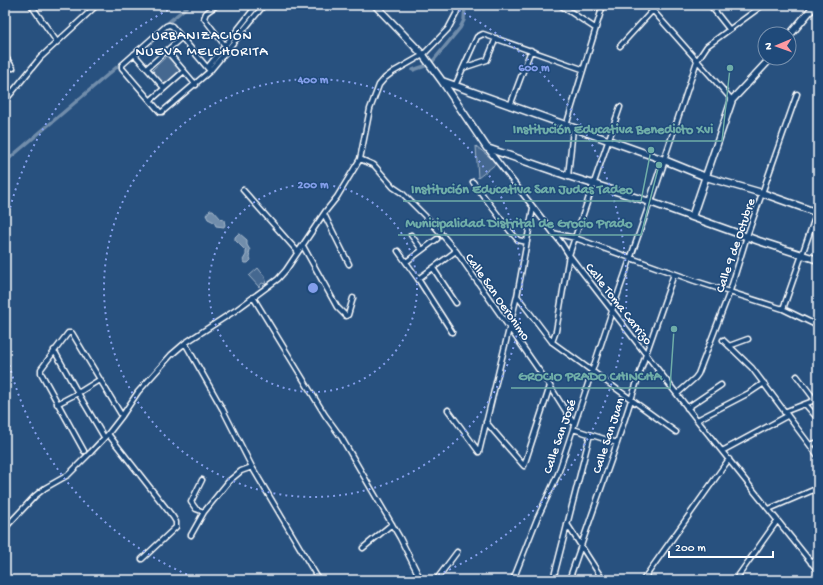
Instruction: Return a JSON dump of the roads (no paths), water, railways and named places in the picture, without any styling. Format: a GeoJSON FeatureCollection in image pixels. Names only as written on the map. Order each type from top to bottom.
{"type":"FeatureCollection","features":[{"type":"Feature","properties":{"kind":"main road","name":"Calle Toma Carrizo"},"geometry":{"type":"LineString","coordinates":[[375,5],[426,60],[487,148]]}},
{"type":"Feature","properties":{"kind":"main road"},"geometry":{"type":"LineString","coordinates":[[797,26],[814,6]]}},
{"type":"Feature","properties":{"kind":"main road"},"geometry":{"type":"LineString","coordinates":[[692,217],[732,100],[764,66]]}},
{"type":"Feature","properties":{"kind":"main road"},"geometry":{"type":"LineString","coordinates":[[442,81],[573,129],[664,160],[706,177],[818,211]]}},
{"type":"Feature","properties":{"kind":"main road"},"geometry":{"type":"LineString","coordinates":[[487,148],[818,260]]}},
{"type":"Feature","properties":{"kind":"main road","name":"Calle San José"},"geometry":{"type":"LineString","coordinates":[[650,202],[664,160]]}},
{"type":"Feature","properties":{"kind":"street"},"geometry":{"type":"LineString","coordinates":[[31,5],[58,42]]}},
{"type":"Feature","properties":{"kind":"street"},"geometry":{"type":"LineString","coordinates":[[5,101],[40,58],[97,5]]}},
{"type":"Feature","properties":{"kind":"street"},"geometry":{"type":"LineString","coordinates":[[217,5],[206,13],[204,18],[228,51]]}},
{"type":"Feature","properties":{"kind":"street"},"geometry":{"type":"LineString","coordinates":[[209,69],[172,26],[169,25],[123,63],[122,68],[160,112],[162,112],[196,85],[209,69],[225,45],[257,5]]}},
{"type":"Feature","properties":{"kind":"street"},"geometry":{"type":"LineString","coordinates":[[209,69],[228,51],[264,5]]}},
{"type":"Feature","properties":{"kind":"street"},"geometry":{"type":"LineString","coordinates":[[5,528],[35,496],[45,488],[68,475],[106,435],[122,416],[138,392],[185,343],[236,310],[278,279],[337,197],[360,159],[370,109],[379,85],[393,72],[426,60],[448,29],[459,5]]}},
{"type":"Feature","properties":{"kind":"street"},"geometry":{"type":"LineString","coordinates":[[560,5],[595,28]]}},
{"type":"Feature","properties":{"kind":"street"},"geometry":{"type":"LineString","coordinates":[[566,126],[602,7],[592,5]]}},
{"type":"Feature","properties":{"kind":"street"},"geometry":{"type":"LineString","coordinates":[[648,5],[732,100]]}},
{"type":"Feature","properties":{"kind":"street"},"geometry":{"type":"LineString","coordinates":[[710,5],[729,29]]}},
{"type":"Feature","properties":{"kind":"street"},"geometry":{"type":"LineString","coordinates":[[664,160],[697,61],[707,46],[763,5]]}},
{"type":"Feature","properties":{"kind":"street"},"geometry":{"type":"LineString","coordinates":[[814,6],[818,12]]}},
{"type":"Feature","properties":{"kind":"street"},"geometry":{"type":"LineString","coordinates":[[620,46],[652,10]]}},
{"type":"Feature","properties":{"kind":"street"},"geometry":{"type":"LineString","coordinates":[[455,86],[477,37],[483,34],[582,69]]}},
{"type":"Feature","properties":{"kind":"street"},"geometry":{"type":"LineString","coordinates":[[147,68],[181,38]]}},
{"type":"Feature","properties":{"kind":"street"},"geometry":{"type":"LineString","coordinates":[[463,69],[487,60],[496,38]]}},
{"type":"Feature","properties":{"kind":"street"},"geometry":{"type":"LineString","coordinates":[[510,106],[531,50]]}},
{"type":"Feature","properties":{"kind":"street"},"geometry":{"type":"LineString","coordinates":[[166,51],[196,85]]}},
{"type":"Feature","properties":{"kind":"street"},"geometry":{"type":"LineString","coordinates":[[134,54],[164,88]]}},
{"type":"Feature","properties":{"kind":"street"},"geometry":{"type":"LineString","coordinates":[[5,56],[14,68]]}},
{"type":"Feature","properties":{"kind":"street"},"geometry":{"type":"LineString","coordinates":[[151,100],[184,71]]}},
{"type":"Feature","properties":{"kind":"street","name":"Calle 9 de Octubre"},"geometry":{"type":"LineString","coordinates":[[677,394],[698,374],[730,291],[747,236],[798,94]]}},
{"type":"Feature","properties":{"kind":"street"},"geometry":{"type":"LineString","coordinates":[[552,342],[556,331],[569,255],[620,108]]}},
{"type":"Feature","properties":{"kind":"street"},"geometry":{"type":"LineString","coordinates":[[568,176],[573,129]]}},
{"type":"Feature","properties":{"kind":"street","name":"Calle Toma Carrizo"},"geometry":{"type":"LineString","coordinates":[[487,148],[687,408],[818,571]]}},
{"type":"Feature","properties":{"kind":"street","name":"Calle San Oeronimo"},"geometry":{"type":"LineString","coordinates":[[360,159],[374,165],[393,187],[402,193],[431,222],[456,251],[550,386],[574,424]]}},
{"type":"Feature","properties":{"kind":"street"},"geometry":{"type":"LineString","coordinates":[[473,182],[518,240],[527,242]]}},
{"type":"Feature","properties":{"kind":"street"},"geometry":{"type":"LineString","coordinates":[[243,190],[298,252]]}},
{"type":"Feature","properties":{"kind":"street","name":"Calle San José"},"geometry":{"type":"LineString","coordinates":[[513,580],[537,519],[558,474],[630,257],[650,202]]}},
{"type":"Feature","properties":{"kind":"street"},"geometry":{"type":"LineString","coordinates":[[448,410],[479,452],[510,329],[534,208]]}},
{"type":"Feature","properties":{"kind":"street"},"geometry":{"type":"LineString","coordinates":[[782,309],[818,211]]}},
{"type":"Feature","properties":{"kind":"street"},"geometry":{"type":"LineString","coordinates":[[324,214],[349,264]]}},
{"type":"Feature","properties":{"kind":"street"},"geometry":{"type":"LineString","coordinates":[[553,233],[575,238],[674,274],[782,309],[818,326]]}},
{"type":"Feature","properties":{"kind":"street"},"geometry":{"type":"LineString","coordinates":[[411,236],[422,250]]}},
{"type":"Feature","properties":{"kind":"street"},"geometry":{"type":"LineString","coordinates":[[406,262],[437,239]]}},
{"type":"Feature","properties":{"kind":"street"},"geometry":{"type":"LineString","coordinates":[[303,246],[337,307],[345,315],[348,315],[353,298]]}},
{"type":"Feature","properties":{"kind":"street"},"geometry":{"type":"LineString","coordinates":[[398,251],[452,332]]}},
{"type":"Feature","properties":{"kind":"street"},"geometry":{"type":"LineString","coordinates":[[418,279],[456,251]]}},
{"type":"Feature","properties":{"kind":"street"},"geometry":{"type":"LineString","coordinates":[[433,268],[456,303]]}},
{"type":"Feature","properties":{"kind":"street","name":"Calle San Juan"},"geometry":{"type":"LineString","coordinates":[[569,580],[674,274]]}},
{"type":"Feature","properties":{"kind":"street"},"geometry":{"type":"LineString","coordinates":[[517,296],[552,342],[676,432]]}},
{"type":"Feature","properties":{"kind":"street"},"geometry":{"type":"LineString","coordinates":[[254,297],[325,414],[341,437],[400,538],[421,580]]}},
{"type":"Feature","properties":{"kind":"street"},"geometry":{"type":"LineString","coordinates":[[84,451],[57,404],[41,371],[67,333],[71,333],[122,416]]}},
{"type":"Feature","properties":{"kind":"street"},"geometry":{"type":"LineString","coordinates":[[729,346],[748,339]]}},
{"type":"Feature","properties":{"kind":"street"},"geometry":{"type":"LineString","coordinates":[[723,340],[752,368],[785,414],[818,456]]}},
{"type":"Feature","properties":{"kind":"street"},"geometry":{"type":"LineString","coordinates":[[185,343],[252,467],[319,580]]}},
{"type":"Feature","properties":{"kind":"street"},"geometry":{"type":"LineString","coordinates":[[54,350],[78,393],[106,435],[173,516],[176,522],[176,527],[142,559]]}},
{"type":"Feature","properties":{"kind":"street"},"geometry":{"type":"LineString","coordinates":[[722,451],[785,414],[816,400],[797,376]]}},
{"type":"Feature","properties":{"kind":"street"},"geometry":{"type":"LineString","coordinates":[[57,404],[99,380]]}},
{"type":"Feature","properties":{"kind":"street"},"geometry":{"type":"LineString","coordinates":[[697,420],[749,393],[764,383]]}},
{"type":"Feature","properties":{"kind":"street"},"geometry":{"type":"LineString","coordinates":[[486,422],[524,466],[550,386]]}},
{"type":"Feature","properties":{"kind":"street"},"geometry":{"type":"LineString","coordinates":[[687,408],[721,386]]}},
{"type":"Feature","properties":{"kind":"street"},"geometry":{"type":"LineString","coordinates":[[805,404],[818,419]]}},
{"type":"Feature","properties":{"kind":"street"},"geometry":{"type":"LineString","coordinates":[[573,430],[617,443]]}},
{"type":"Feature","properties":{"kind":"street"},"geometry":{"type":"LineString","coordinates":[[553,580],[590,435]]}},
{"type":"Feature","properties":{"kind":"street"},"geometry":{"type":"LineString","coordinates":[[810,445],[818,442]]}},
{"type":"Feature","properties":{"kind":"street"},"geometry":{"type":"LineString","coordinates":[[643,580],[729,459]]}},
{"type":"Feature","properties":{"kind":"street"},"geometry":{"type":"LineString","coordinates":[[191,534],[204,512],[229,482],[241,471],[252,467]]}},
{"type":"Feature","properties":{"kind":"street"},"geometry":{"type":"LineString","coordinates":[[202,480],[191,502],[196,509],[204,512]]}},
{"type":"Feature","properties":{"kind":"street"},"geometry":{"type":"LineString","coordinates":[[769,509],[818,488]]}},
{"type":"Feature","properties":{"kind":"street"},"geometry":{"type":"LineString","coordinates":[[737,580],[777,521]]}},
{"type":"Feature","properties":{"kind":"street"},"geometry":{"type":"LineString","coordinates":[[363,548],[392,524]]}},
{"type":"Feature","properties":{"kind":"street"},"geometry":{"type":"LineString","coordinates":[[568,524],[602,580]]}},
{"type":"Feature","properties":{"kind":"street"},"geometry":{"type":"LineString","coordinates":[[436,580],[457,552]]}},
{"type":"Feature","properties":{"kind":"street"},"geometry":{"type":"LineString","coordinates":[[811,562],[818,559]]}},
{"type":"Feature","properties":{"kind":"waterway"},"geometry":{"type":"LineString","coordinates":[[164,26],[189,5]]}},
{"type":"Feature","properties":{"kind":"waterway"},"geometry":{"type":"LineString","coordinates":[[413,70],[425,66],[433,61],[460,28],[464,20],[465,5]]}},
{"type":"Feature","properties":{"kind":"waterway"},"geometry":{"type":"LineString","coordinates":[[5,162],[138,49]]}},
{"type":"Feature","properties":{"kind":"place","name":"Institución Educativa Benedicto Xvi"},"geometry":{"type":"Point","coordinates":[730,68]}},
{"type":"Feature","properties":{"kind":"place","name":"Institución Educativa San Judas Tadeo"},"geometry":{"type":"Point","coordinates":[651,150]}},
{"type":"Feature","properties":{"kind":"place","name":"Municipalidad Distrital de Grocio Prado"},"geometry":{"type":"Point","coordinates":[659,165]}},
{"type":"Feature","properties":{"kind":"place","name":"GROCIO PRADO CHINCHA"},"geometry":{"type":"Point","coordinates":[674,329]}},
{"type":"Feature","properties":{"kind":"district","name":"URBANIZACIÓN NUEVA MELCHORITA"},"geometry":{"type":"Point","coordinates":[202,42]}}]}
